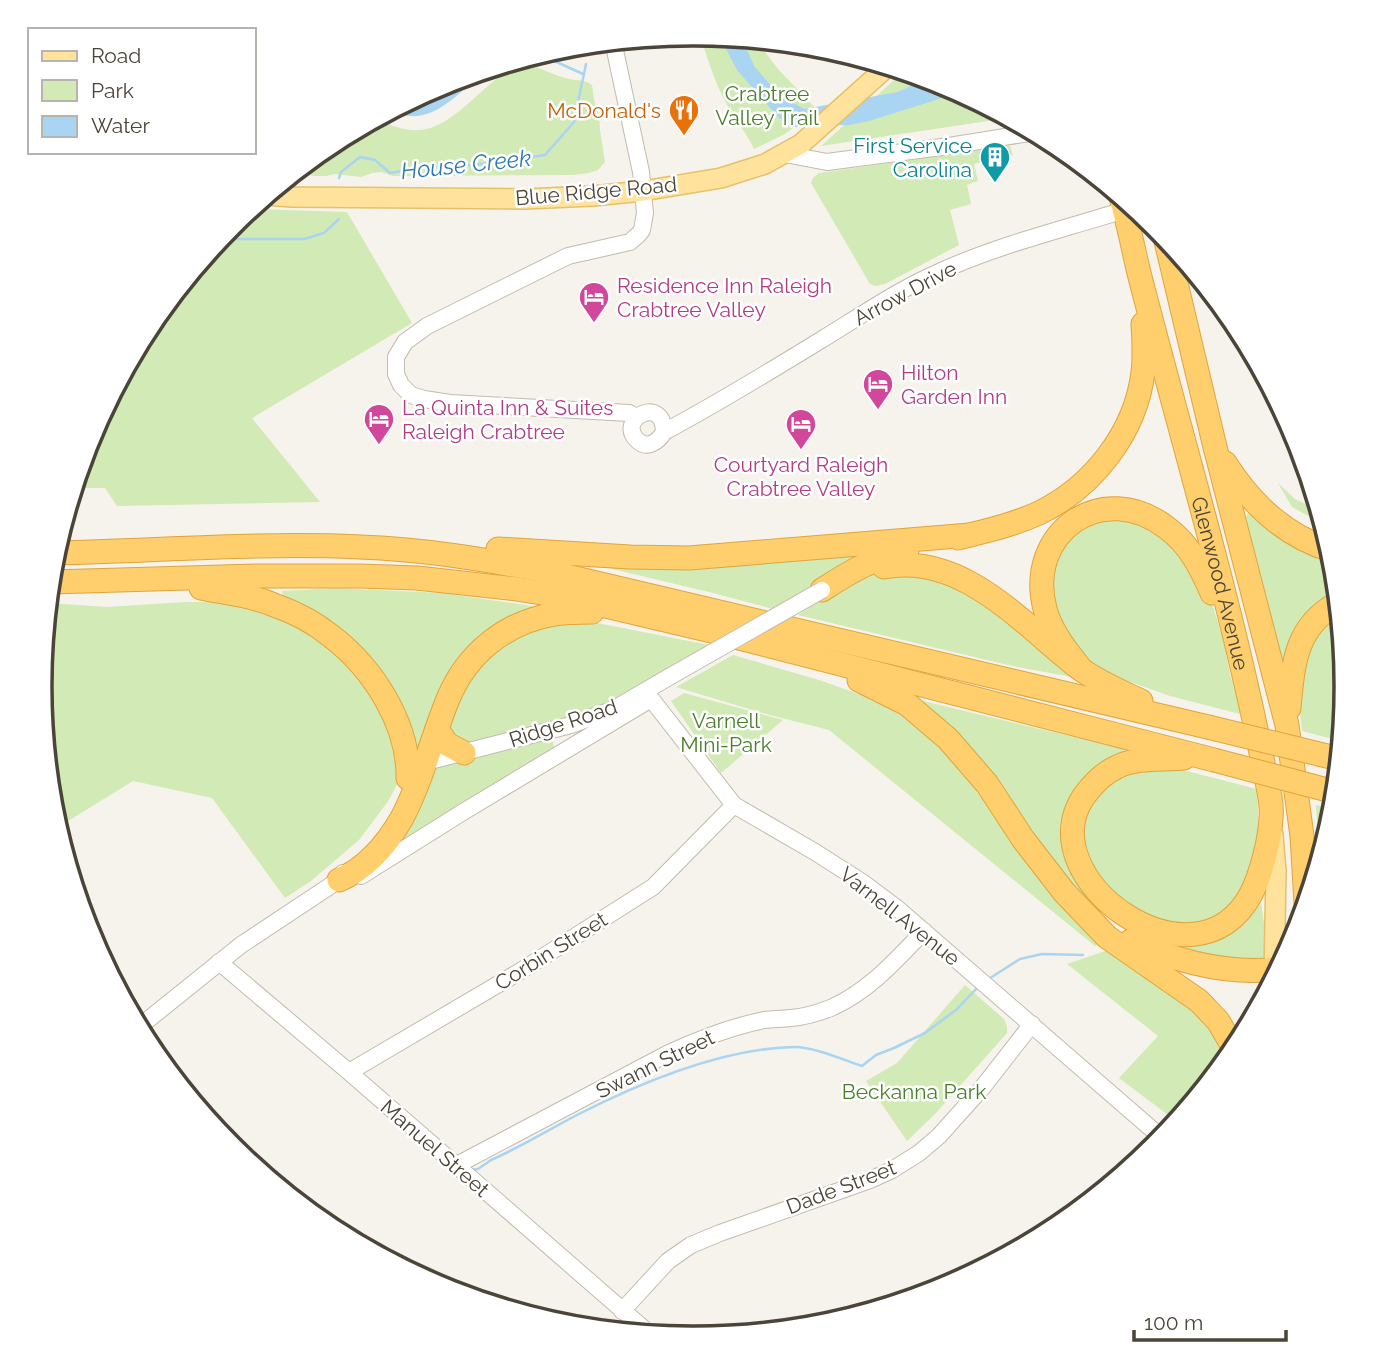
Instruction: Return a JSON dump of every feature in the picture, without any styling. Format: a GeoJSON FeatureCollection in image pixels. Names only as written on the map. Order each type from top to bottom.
{"type":"FeatureCollection","features":[{"type":"Feature","properties":{"kind":"highway","name":"Glenwood Avenue"},"geometry":{"type":"LineString","coordinates":[[1125,214],[1239,655],[1272,817]]}},
{"type":"Feature","properties":{"kind":"highway","name":"Glenwood Avenue"},"geometry":{"type":"LineString","coordinates":[[1169,258],[1287,725],[1302,836],[1304,877]]}},
{"type":"Feature","properties":{"kind":"highway"},"geometry":{"type":"LineString","coordinates":[[822,590],[851,571],[884,556],[1009,524],[1040,512],[1067,496],[1093,474],[1120,438],[1136,406],[1143,374],[1144,335],[1139,272]]}},
{"type":"Feature","properties":{"kind":"highway"},"geometry":{"type":"LineString","coordinates":[[1215,447],[1240,485],[1269,517],[1296,536],[1317,545]]}},
{"type":"Feature","properties":{"kind":"highway"},"geometry":{"type":"LineString","coordinates":[[1080,669],[1050,624],[1044,603],[1042,578],[1052,546],[1063,530],[1077,518],[1095,510],[1106,509],[1130,510],[1153,519],[1178,536],[1203,572],[1239,655]]}},
{"type":"Feature","properties":{"kind":"highway"},"geometry":{"type":"LineString","coordinates":[[67,553],[285,546],[488,549],[662,558],[970,535]]}},
{"type":"Feature","properties":{"kind":"highway"},"geometry":{"type":"LineString","coordinates":[[402,549],[541,570],[1329,757]]}},
{"type":"Feature","properties":{"kind":"highway"},"geometry":{"type":"LineString","coordinates":[[822,590],[869,570],[892,565],[940,569],[978,588],[1080,669],[1104,684],[1183,720]]}},
{"type":"Feature","properties":{"kind":"highway"},"geometry":{"type":"LineString","coordinates":[[61,582],[360,576],[417,578],[572,598],[1325,789]]}},
{"type":"Feature","properties":{"kind":"highway"},"geometry":{"type":"LineString","coordinates":[[153,580],[272,603],[332,636],[370,675],[389,706],[404,741],[408,778]]}},
{"type":"Feature","properties":{"kind":"highway"},"geometry":{"type":"LineString","coordinates":[[1287,725],[1294,666],[1300,644],[1314,620],[1329,608]]}},
{"type":"Feature","properties":{"kind":"highway"},"geometry":{"type":"LineString","coordinates":[[339,880],[368,862],[390,838],[408,806],[448,699],[462,671],[486,644],[521,623],[554,614],[625,611]]}},
{"type":"Feature","properties":{"kind":"highway"},"geometry":{"type":"LineString","coordinates":[[812,658],[906,704],[948,739],[987,784],[1050,875],[1107,937],[1199,1001],[1219,1021],[1228,1038]]}},
{"type":"Feature","properties":{"kind":"highway"},"geometry":{"type":"LineString","coordinates":[[437,729],[447,744],[464,753]]}},
{"type":"Feature","properties":{"kind":"highway"},"geometry":{"type":"LineString","coordinates":[[1209,758],[1135,761],[1125,764],[1097,780],[1081,800],[1074,820],[1074,848],[1088,880],[1105,898],[1134,919],[1166,933],[1193,936],[1221,926],[1232,919],[1253,890],[1272,817]]}},
{"type":"Feature","properties":{"kind":"highway"},"geometry":{"type":"LineString","coordinates":[[1079,907],[1126,939],[1182,961],[1217,968],[1266,971]]}},
{"type":"Feature","properties":{"kind":"main road","name":"Blue Ridge Road"},"geometry":{"type":"LineString","coordinates":[[281,196],[525,199],[643,191],[721,178],[765,164],[793,149],[880,73]]}},
{"type":"Feature","properties":{"kind":"main road","name":"Glenwood Avenue"},"geometry":{"type":"LineString","coordinates":[[1272,817],[1276,871],[1276,950]]}},
{"type":"Feature","properties":{"kind":"street"},"geometry":{"type":"LineString","coordinates":[[615,50],[641,172],[645,213],[642,230],[630,242],[568,256],[427,326],[405,342],[396,357],[396,373],[401,385],[411,394],[424,399],[450,403],[629,413],[636,417],[652,412],[659,416],[664,424],[664,432]]}},
{"type":"Feature","properties":{"kind":"street"},"geometry":{"type":"LineString","coordinates":[[793,149],[827,162],[1019,134]]}},
{"type":"Feature","properties":{"kind":"street","name":"Arrow Drive"},"geometry":{"type":"LineString","coordinates":[[636,417],[632,424],[635,439],[650,445],[659,441],[664,432],[730,397],[898,293],[935,274],[1026,239],[1062,230],[1118,206]]}},
{"type":"Feature","properties":{"kind":"street","name":"Ridge Road"},"geometry":{"type":"LineString","coordinates":[[339,880],[355,880],[378,867],[463,811],[566,750],[648,695],[669,677],[822,590]]}},
{"type":"Feature","properties":{"kind":"street","name":"Ridge Road"},"geometry":{"type":"LineString","coordinates":[[147,1021],[266,927],[339,880],[347,867],[383,829],[398,805],[408,778],[416,768],[426,762],[556,729],[648,695]]}},
{"type":"Feature","properties":{"kind":"street","name":"Varnell Avenue"},"geometry":{"type":"LineString","coordinates":[[648,695],[734,805],[862,882],[924,931],[1154,1131]]}},
{"type":"Feature","properties":{"kind":"street"},"geometry":{"type":"LineString","coordinates":[[556,729],[566,750]]}},
{"type":"Feature","properties":{"kind":"street","name":"Corbin Street"},"geometry":{"type":"LineString","coordinates":[[349,1072],[519,972],[653,887],[734,805]]}},
{"type":"Feature","properties":{"kind":"street","name":"Swann Street"},"geometry":{"type":"LineString","coordinates":[[455,1166],[694,1041],[749,1024],[795,1018],[831,1007],[863,990],[890,967],[924,931]]}},
{"type":"Feature","properties":{"kind":"street","name":"Manuel Street"},"geometry":{"type":"LineString","coordinates":[[219,962],[637,1324]]}},
{"type":"Feature","properties":{"kind":"street","name":"Dade Street"},"geometry":{"type":"LineString","coordinates":[[622,1311],[668,1261],[691,1245],[870,1180],[919,1153],[939,1136],[982,1088],[1032,1024]]}},
{"type":"Feature","properties":{"kind":"green space","name":"Crabtree Valley Trail"},"geometry":{"type":"Polygon","coordinates":[[[703,46],[763,50],[817,110],[785,134],[754,149],[714,77],[703,46]]]}},
{"type":"Feature","properties":{"kind":"green space"},"geometry":{"type":"Polygon","coordinates":[[[532,66],[592,85],[605,162],[598,170],[573,175],[393,176],[381,172],[361,177],[308,175],[337,153],[387,124],[412,130],[436,126],[459,111],[499,77],[532,66]]]}},
{"type":"Feature","properties":{"kind":"green space","name":"Crabtree Valley Trail"},"geometry":{"type":"Polygon","coordinates":[[[896,78],[938,94],[992,120],[821,146],[896,78]]]}},
{"type":"Feature","properties":{"kind":"green space"},"geometry":{"type":"Polygon","coordinates":[[[1010,146],[1013,155],[974,164],[978,181],[967,185],[971,204],[950,210],[959,245],[885,284],[876,286],[870,284],[811,183],[819,173],[1010,146]]]}},
{"type":"Feature","properties":{"kind":"green space"},"geometry":{"type":"Polygon","coordinates":[[[265,209],[347,212],[412,323],[252,418],[320,502],[117,506],[105,488],[84,488],[101,441],[138,366],[160,330],[211,264],[265,209]]]}},
{"type":"Feature","properties":{"kind":"green space"},"geometry":{"type":"Polygon","coordinates":[[[1278,483],[1295,499],[1307,505],[1311,518],[1292,507],[1278,483]]]}},
{"type":"Feature","properties":{"kind":"green space"},"geometry":{"type":"Polygon","coordinates":[[[1249,512],[1319,553],[1328,607],[1284,666],[1246,517],[1249,512]]]}},
{"type":"Feature","properties":{"kind":"green space"},"geometry":{"type":"Polygon","coordinates":[[[1102,514],[1164,530],[1211,600],[1240,714],[1170,696],[1111,675],[1088,660],[1069,640],[1054,615],[1050,567],[1061,542],[1102,514]]]}},
{"type":"Feature","properties":{"kind":"green space"},"geometry":{"type":"Polygon","coordinates":[[[868,553],[773,609],[612,569],[613,564],[868,553]]]}},
{"type":"Feature","properties":{"kind":"green space"},"geometry":{"type":"Polygon","coordinates":[[[893,570],[973,591],[1072,677],[1012,666],[798,615],[857,578],[893,570]]]}},
{"type":"Feature","properties":{"kind":"green space"},"geometry":{"type":"Polygon","coordinates":[[[336,588],[442,593],[539,607],[507,622],[422,758],[412,755],[394,705],[283,600],[282,591],[336,588]]]}},
{"type":"Feature","properties":{"kind":"green space"},"geometry":{"type":"Polygon","coordinates":[[[221,602],[253,607],[290,619],[351,664],[386,714],[402,775],[389,800],[359,840],[311,881],[285,898],[212,798],[133,781],[67,822],[58,770],[52,686],[58,604],[107,607],[221,602]]]}},
{"type":"Feature","properties":{"kind":"green space"},"geometry":{"type":"Polygon","coordinates":[[[572,618],[709,645],[635,692],[580,716],[464,744],[446,728],[453,701],[505,636],[572,618]]]}},
{"type":"Feature","properties":{"kind":"green space"},"geometry":{"type":"Polygon","coordinates":[[[1330,618],[1334,686],[1331,739],[1302,731],[1297,683],[1303,647],[1330,618]]]}},
{"type":"Feature","properties":{"kind":"green space"},"geometry":{"type":"Polygon","coordinates":[[[733,655],[867,697],[903,716],[955,761],[1037,875],[1102,943],[1095,946],[829,730],[676,687],[733,655]]]}},
{"type":"Feature","properties":{"kind":"green space","name":"Varnell Mini-Park"},"geometry":{"type":"Polygon","coordinates":[[[684,693],[783,720],[721,773],[671,701],[684,693]]]}},
{"type":"Feature","properties":{"kind":"green space"},"geometry":{"type":"Polygon","coordinates":[[[923,701],[1124,749],[1126,758],[1079,792],[1082,880],[1191,939],[1260,894],[1269,959],[1198,956],[1133,932],[1095,908],[1074,889],[922,704],[923,701]]]}},
{"type":"Feature","properties":{"kind":"green space"},"geometry":{"type":"Polygon","coordinates":[[[550,737],[554,744],[553,749],[391,851],[428,767],[550,737]]]}},
{"type":"Feature","properties":{"kind":"green space"},"geometry":{"type":"Polygon","coordinates":[[[1175,768],[1257,789],[1259,838],[1256,862],[1232,909],[1196,925],[1150,919],[1108,891],[1080,841],[1084,808],[1119,773],[1175,768]]]}},
{"type":"Feature","properties":{"kind":"green space"},"geometry":{"type":"Polygon","coordinates":[[[1316,805],[1322,806],[1317,828],[1316,805]]]}},
{"type":"Feature","properties":{"kind":"green space"},"geometry":{"type":"Polygon","coordinates":[[[1114,948],[1214,1022],[1225,1043],[1168,1115],[1119,1078],[1158,1036],[1067,964],[1114,948]]]}},
{"type":"Feature","properties":{"kind":"green space","name":"Beckanna Park"},"geometry":{"type":"Polygon","coordinates":[[[965,985],[1004,1019],[1007,1033],[935,1114],[907,1141],[866,1081],[897,1063],[965,985]]]}},
{"type":"Feature","properties":{"kind":"water"},"geometry":{"type":"Polygon","coordinates":[[[725,47],[746,48],[754,66],[767,81],[786,99],[804,109],[898,92],[914,85],[945,97],[849,125],[795,127],[778,117],[737,70],[725,47]]]}},
{"type":"Feature","properties":{"kind":"water"},"geometry":{"type":"Polygon","coordinates":[[[469,86],[437,110],[414,116],[404,115],[469,86]]]}},
{"type":"Feature","properties":{"kind":"waterway"},"geometry":{"type":"LineString","coordinates":[[554,61],[583,74]]}},
{"type":"Feature","properties":{"kind":"waterway","name":"House Creek"},"geometry":{"type":"LineString","coordinates":[[339,178],[341,172],[360,157],[375,160],[390,173],[430,166],[473,165],[545,155],[574,122],[586,64]]}},
{"type":"Feature","properties":{"kind":"waterway","name":"House Creek"},"geometry":{"type":"LineString","coordinates":[[234,239],[304,239],[324,233],[339,219]]}},
{"type":"Feature","properties":{"kind":"waterway"},"geometry":{"type":"LineString","coordinates":[[987,980],[1020,959],[1042,954],[1083,955]]}},
{"type":"Feature","properties":{"kind":"waterway"},"geometry":{"type":"LineString","coordinates":[[471,1170],[478,1169],[577,1115],[628,1091],[711,1061],[768,1049],[795,1047],[820,1051],[862,1066],[876,1055],[925,1033],[956,1010],[979,986]]}},
{"type":"Feature","properties":{"kind":"place","name":"McDonald's"},"geometry":{"type":"Point","coordinates":[684,137]}},
{"type":"Feature","properties":{"kind":"place","name":"First Service Carolina"},"geometry":{"type":"Point","coordinates":[995,184]}},
{"type":"Feature","properties":{"kind":"place","name":"Residence Inn Raleigh Crabtree Valley"},"geometry":{"type":"Point","coordinates":[594,324]}},
{"type":"Feature","properties":{"kind":"place","name":"Hilton Garden Inn"},"geometry":{"type":"Point","coordinates":[878,411]}},
{"type":"Feature","properties":{"kind":"place","name":"La Quinta Inn & Suites Raleigh Crabtree"},"geometry":{"type":"Point","coordinates":[379,446]}},
{"type":"Feature","properties":{"kind":"place","name":"Courtyard Raleigh Crabtree Valley"},"geometry":{"type":"Point","coordinates":[801,451]}}]}
